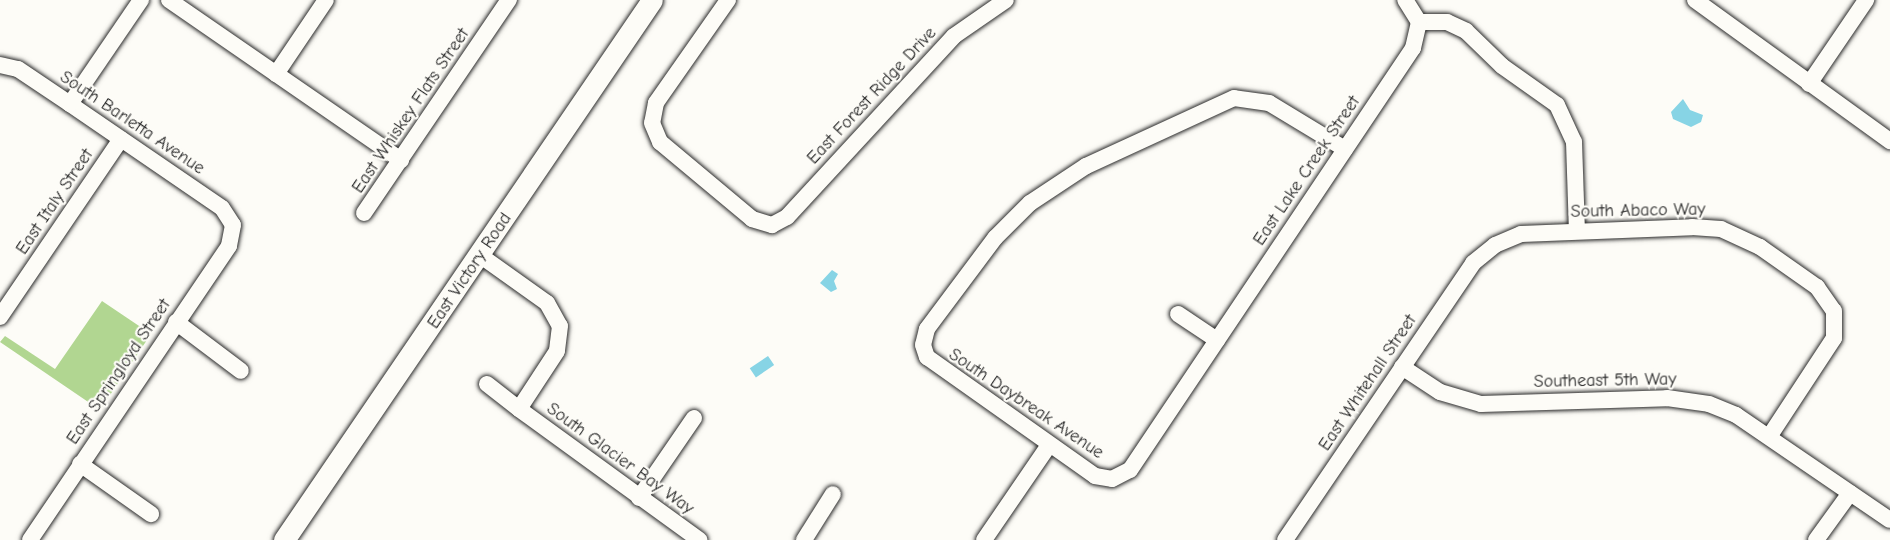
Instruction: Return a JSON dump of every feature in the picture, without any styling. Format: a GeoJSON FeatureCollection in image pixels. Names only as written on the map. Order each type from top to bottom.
{"type":"FeatureCollection","features":[{"type":"Feature","properties":{"kind":"main road","name":"East Victory Road"},"geometry":{"type":"LineString","coordinates":[[284,540],[481,256],[652,0]]}},
{"type":"Feature","properties":{"kind":"street"},"geometry":{"type":"LineString","coordinates":[[70,104],[141,0]]}},
{"type":"Feature","properties":{"kind":"street"},"geometry":{"type":"LineString","coordinates":[[169,0],[401,160]]}},
{"type":"Feature","properties":{"kind":"street"},"geometry":{"type":"LineString","coordinates":[[276,74],[326,0]]}},
{"type":"Feature","properties":{"kind":"street","name":"East Whiskey Flats Street"},"geometry":{"type":"LineString","coordinates":[[364,213],[509,0]]}},
{"type":"Feature","properties":{"kind":"street","name":"East Forest Ridge Drive"},"geometry":{"type":"LineString","coordinates":[[728,0],[656,103],[652,123],[660,142],[752,219],[772,225],[787,217],[954,36],[1006,0]]}},
{"type":"Feature","properties":{"kind":"street"},"geometry":{"type":"LineString","coordinates":[[1405,0],[1419,22],[1447,22],[1466,30],[1502,66],[1557,105],[1574,142],[1577,231]]}},
{"type":"Feature","properties":{"kind":"street"},"geometry":{"type":"LineString","coordinates":[[1695,0],[1890,141]]}},
{"type":"Feature","properties":{"kind":"street"},"geometry":{"type":"LineString","coordinates":[[1809,84],[1866,0]]}},
{"type":"Feature","properties":{"kind":"street","name":"East Lake Creek Street"},"geometry":{"type":"LineString","coordinates":[[1112,479],[1130,470],[1413,48],[1419,22]]}},
{"type":"Feature","properties":{"kind":"street","name":"South Barletta Avenue"},"geometry":{"type":"LineString","coordinates":[[0,65],[18,69],[70,104],[222,208],[234,225]]}},
{"type":"Feature","properties":{"kind":"street","name":"South Daybreak Avenue"},"geometry":{"type":"LineString","coordinates":[[1112,479],[1095,476],[932,363],[924,352],[927,329],[995,238],[1048,188],[1086,166],[1223,101],[1248,97],[1275,106],[1345,149]]}},
{"type":"Feature","properties":{"kind":"street","name":"East Italy Street"},"geometry":{"type":"LineString","coordinates":[[0,317],[121,140]]}},
{"type":"Feature","properties":{"kind":"street","name":"East Springloyd Street"},"geometry":{"type":"LineString","coordinates":[[30,540],[229,246],[234,225]]}},
{"type":"Feature","properties":{"kind":"street","name":"South Abaco Way"},"geometry":{"type":"LineString","coordinates":[[1486,251],[1521,234],[1577,231],[1721,230],[1760,247],[1828,298],[1834,310],[1834,339],[1769,437]]}},
{"type":"Feature","properties":{"kind":"street","name":"East Whitehall Street"},"geometry":{"type":"LineString","coordinates":[[1285,540],[1473,264],[1486,251]]}},
{"type":"Feature","properties":{"kind":"street","name":"South Glacier Bay Way"},"geometry":{"type":"LineString","coordinates":[[481,256],[547,303],[560,326],[556,351],[519,410]]}},
{"type":"Feature","properties":{"kind":"street"},"geometry":{"type":"LineString","coordinates":[[1178,314],[1217,340]]}},
{"type":"Feature","properties":{"kind":"street"},"geometry":{"type":"LineString","coordinates":[[176,322],[242,371]]}},
{"type":"Feature","properties":{"kind":"street","name":"Southeast 5th Way"},"geometry":{"type":"LineString","coordinates":[[1402,367],[1440,392],[1481,404],[1667,398],[1695,400],[1736,415],[1890,520]]}},
{"type":"Feature","properties":{"kind":"street","name":"South Glacier Bay Way"},"geometry":{"type":"LineString","coordinates":[[487,384],[519,410],[699,540]]}},
{"type":"Feature","properties":{"kind":"street"},"geometry":{"type":"LineString","coordinates":[[639,498],[694,418]]}},
{"type":"Feature","properties":{"kind":"street"},"geometry":{"type":"LineString","coordinates":[[984,540],[1049,445]]}},
{"type":"Feature","properties":{"kind":"street"},"geometry":{"type":"LineString","coordinates":[[80,464],[151,514]]}},
{"type":"Feature","properties":{"kind":"street"},"geometry":{"type":"LineString","coordinates":[[1816,540],[1850,493]]}},
{"type":"Feature","properties":{"kind":"street"},"geometry":{"type":"LineString","coordinates":[[804,540],[833,495]]}},
{"type":"Feature","properties":{"kind":"green space"},"geometry":{"type":"Polygon","coordinates":[[[102,301],[151,334],[100,410],[0,342],[5,336],[55,369],[102,301]]]}},
{"type":"Feature","properties":{"kind":"water"},"geometry":{"type":"Polygon","coordinates":[[[1683,99],[1690,110],[1703,115],[1701,122],[1691,127],[1673,119],[1671,112],[1683,99]]]}},
{"type":"Feature","properties":{"kind":"water"},"geometry":{"type":"Polygon","coordinates":[[[832,270],[838,274],[834,281],[837,289],[831,292],[820,283],[832,270]]]}},
{"type":"Feature","properties":{"kind":"water"},"geometry":{"type":"Polygon","coordinates":[[[768,356],[774,365],[756,377],[750,368],[768,356]]]}}]}
